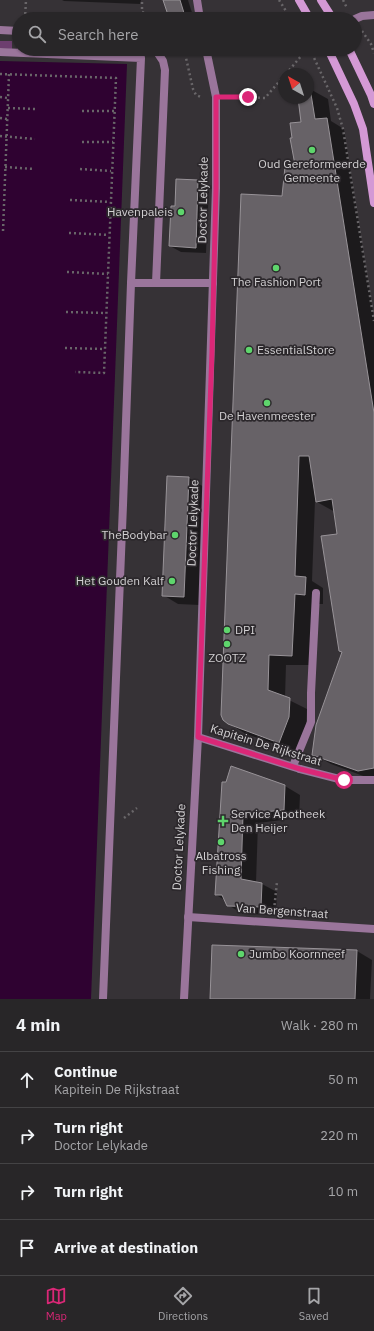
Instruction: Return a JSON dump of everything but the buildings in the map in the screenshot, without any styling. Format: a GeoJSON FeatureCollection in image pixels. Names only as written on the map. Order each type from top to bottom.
{"type":"FeatureCollection","features":[{"type":"Feature","properties":{"kind":"main road"},"geometry":{"type":"LineString","coordinates":[[299,0],[306,12]]}},
{"type":"Feature","properties":{"kind":"main road"},"geometry":{"type":"LineString","coordinates":[[321,0],[329,12]]}},
{"type":"Feature","properties":{"kind":"main road"},"geometry":{"type":"LineString","coordinates":[[331,56],[354,104],[363,129],[374,203]]}},
{"type":"Feature","properties":{"kind":"main road"},"geometry":{"type":"LineString","coordinates":[[352,56],[374,104]]}},
{"type":"Feature","properties":{"kind":"street"},"geometry":{"type":"LineString","coordinates":[[197,0],[199,12]]}},
{"type":"Feature","properties":{"kind":"street"},"geometry":{"type":"LineString","coordinates":[[362,16],[374,15]]}},
{"type":"Feature","properties":{"kind":"street"},"geometry":{"type":"LineString","coordinates":[[0,30],[12,31]]}},
{"type":"Feature","properties":{"kind":"street"},"geometry":{"type":"LineString","coordinates":[[0,52],[12,53]]}},
{"type":"Feature","properties":{"kind":"street"},"geometry":{"type":"LineString","coordinates":[[94,56],[141,58],[103,999]]}},
{"type":"Feature","properties":{"kind":"street"},"geometry":{"type":"LineString","coordinates":[[156,283],[165,70],[163,61],[160,56]]}},
{"type":"Feature","properties":{"kind":"street","name":"Doctor Lelykade"},"geometry":{"type":"LineString","coordinates":[[184,999],[198,737],[216,188],[216,97],[207,56]]}},
{"type":"Feature","properties":{"kind":"street"},"geometry":{"type":"LineString","coordinates":[[131,283],[213,283]]}},
{"type":"Feature","properties":{"kind":"street"},"geometry":{"type":"LineString","coordinates":[[297,767],[311,722],[316,593]]}},
{"type":"Feature","properties":{"kind":"street","name":"Kapitein De Rijkstraat"},"geometry":{"type":"LineString","coordinates":[[198,737],[344,780],[374,780]]}},
{"type":"Feature","properties":{"kind":"street","name":"Van Bergenstraat"},"geometry":{"type":"LineString","coordinates":[[188,917],[374,929]]}},
{"type":"Feature","properties":{"kind":"path"},"geometry":{"type":"LineString","coordinates":[[25,12],[26,0]]}},
{"type":"Feature","properties":{"kind":"path"},"geometry":{"type":"LineString","coordinates":[[142,0],[142,12]]}},
{"type":"Feature","properties":{"kind":"path"},"geometry":{"type":"LineString","coordinates":[[279,0],[287,12]]}},
{"type":"Feature","properties":{"kind":"path"},"geometry":{"type":"LineString","coordinates":[[362,31],[371,44],[374,53]]}},
{"type":"Feature","properties":{"kind":"path"},"geometry":{"type":"LineString","coordinates":[[186,56],[193,89]]}},
{"type":"Feature","properties":{"kind":"path"},"geometry":{"type":"LineString","coordinates":[[291,68],[303,56]]}},
{"type":"Feature","properties":{"kind":"path"},"geometry":{"type":"LineString","coordinates":[[312,56],[337,108],[343,129],[374,321]]}},
{"type":"Feature","properties":{"kind":"path"},"geometry":{"type":"LineString","coordinates":[[0,74],[116,78],[104,373],[76,372]]}},
{"type":"Feature","properties":{"kind":"path"},"geometry":{"type":"LineString","coordinates":[[3,231],[2,210],[9,74]]}},
{"type":"Feature","properties":{"kind":"path"},"geometry":{"type":"LineString","coordinates":[[216,97],[265,98],[278,83]]}},
{"type":"Feature","properties":{"kind":"path"},"geometry":{"type":"LineString","coordinates":[[0,97],[8,98]]}},
{"type":"Feature","properties":{"kind":"path"},"geometry":{"type":"LineString","coordinates":[[8,108],[36,109]]}},
{"type":"Feature","properties":{"kind":"path"},"geometry":{"type":"LineString","coordinates":[[82,111],[114,111]]}},
{"type":"Feature","properties":{"kind":"path"},"geometry":{"type":"LineString","coordinates":[[0,118],[7,119]]}},
{"type":"Feature","properties":{"kind":"path"},"geometry":{"type":"LineString","coordinates":[[0,136],[36,138]]}},
{"type":"Feature","properties":{"kind":"path"},"geometry":{"type":"LineString","coordinates":[[82,142],[113,142]]}},
{"type":"Feature","properties":{"kind":"path"},"geometry":{"type":"LineString","coordinates":[[0,161],[5,162]]}},
{"type":"Feature","properties":{"kind":"path"},"geometry":{"type":"LineString","coordinates":[[5,167],[34,169]]}},
{"type":"Feature","properties":{"kind":"path"},"geometry":{"type":"LineString","coordinates":[[80,169],[112,171]]}},
{"type":"Feature","properties":{"kind":"path"},"geometry":{"type":"LineString","coordinates":[[70,200],[110,202]]}},
{"type":"Feature","properties":{"kind":"path"},"geometry":{"type":"LineString","coordinates":[[69,233],[109,235]]}},
{"type":"Feature","properties":{"kind":"path"},"geometry":{"type":"LineString","coordinates":[[67,272],[108,274]]}},
{"type":"Feature","properties":{"kind":"path"},"geometry":{"type":"LineString","coordinates":[[66,312],[106,313]]}},
{"type":"Feature","properties":{"kind":"path"},"geometry":{"type":"LineString","coordinates":[[65,348],[105,349]]}},
{"type":"Feature","properties":{"kind":"path"},"geometry":{"type":"LineString","coordinates":[[273,922],[277,882]]}},
{"type":"Feature","properties":{"kind":"shaded area"},"geometry":{"type":"Polygon","coordinates":[[[0,41],[12,41],[12,49],[0,48],[0,41]]]}},
{"type":"Feature","properties":{"kind":"shaded area"},"geometry":{"type":"Polygon","coordinates":[[[0,61],[127,64],[91,999],[0,999],[0,61]]]}},
{"type":"Feature","properties":{"kind":"place","name":"Oud Gereformeerde Gemeente"},"geometry":{"type":"Point","coordinates":[312,150]}},
{"type":"Feature","properties":{"kind":"place","name":"Havenpaleis"},"geometry":{"type":"Point","coordinates":[181,212]}},
{"type":"Feature","properties":{"kind":"place","name":"The Fashion Port"},"geometry":{"type":"Point","coordinates":[276,268]}},
{"type":"Feature","properties":{"kind":"place","name":"EssentialStore"},"geometry":{"type":"Point","coordinates":[249,350]}},
{"type":"Feature","properties":{"kind":"place","name":"De Havenmeester"},"geometry":{"type":"Point","coordinates":[267,403]}},
{"type":"Feature","properties":{"kind":"place","name":"TheBodybar"},"geometry":{"type":"Point","coordinates":[175,535]}},
{"type":"Feature","properties":{"kind":"place","name":"Het Gouden Kalf"},"geometry":{"type":"Point","coordinates":[172,581]}},
{"type":"Feature","properties":{"kind":"place","name":"DPI"},"geometry":{"type":"Point","coordinates":[227,630]}},
{"type":"Feature","properties":{"kind":"place","name":"ZOOTZ"},"geometry":{"type":"Point","coordinates":[227,644]}},
{"type":"Feature","properties":{"kind":"place","name":"Service Apotheek Den Heijer"},"geometry":{"type":"Point","coordinates":[223,821]}},
{"type":"Feature","properties":{"kind":"place","name":"Albatross Fishing"},"geometry":{"type":"Point","coordinates":[221,842]}},
{"type":"Feature","properties":{"kind":"place","name":"Jumbo Koornneef"},"geometry":{"type":"Point","coordinates":[241,954]}},
{"type":"Feature","properties":{"kind":"route"},"geometry":{"type":"LineString","coordinates":[[248,97],[216,97],[216,188],[212,351],[198,737],[300,769],[344,780]]}}]}
